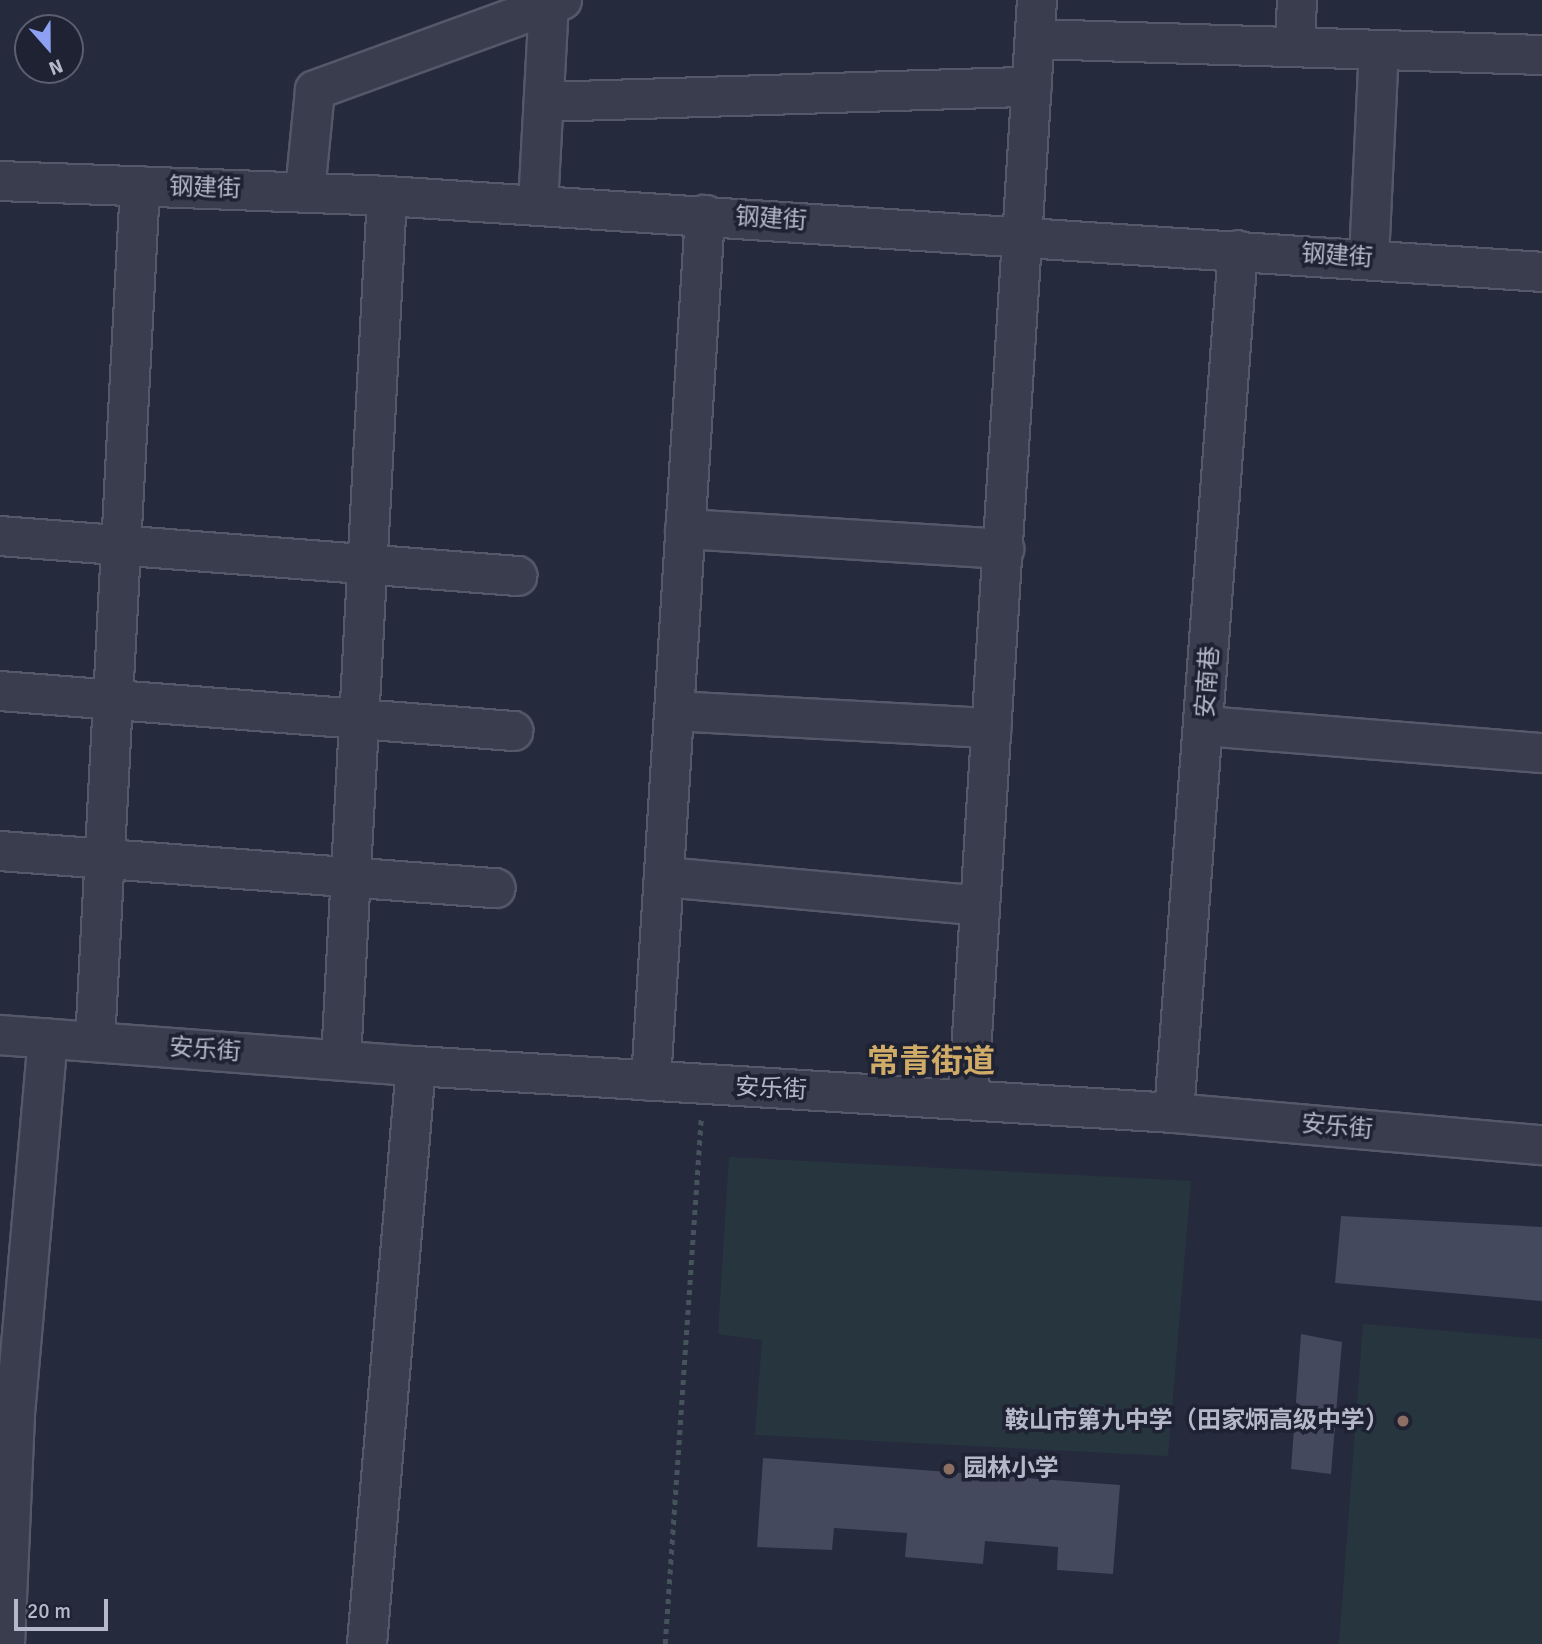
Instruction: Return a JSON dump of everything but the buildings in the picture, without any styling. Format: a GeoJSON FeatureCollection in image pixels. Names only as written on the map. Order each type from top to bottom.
{"type":"FeatureCollection","features":[{"type":"Feature","properties":{"kind":"street"},"geometry":{"type":"LineString","coordinates":[[968,1100],[1037,0]]}},
{"type":"Feature","properties":{"kind":"street"},"geometry":{"type":"LineString","coordinates":[[1295,47],[1297,0]]}},
{"type":"Feature","properties":{"kind":"street"},"geometry":{"type":"LineString","coordinates":[[305,192],[315,90],[556,2],[544,102],[538,205]]}},
{"type":"Feature","properties":{"kind":"street"},"geometry":{"type":"LineString","coordinates":[[1035,39],[1542,55]]}},
{"type":"Feature","properties":{"kind":"street"},"geometry":{"type":"LineString","coordinates":[[1368,258],[1379,50]]}},
{"type":"Feature","properties":{"kind":"street"},"geometry":{"type":"LineString","coordinates":[[544,102],[1032,87]]}},
{"type":"Feature","properties":{"kind":"street","name":"钢建街"},"geometry":{"type":"LineString","coordinates":[[0,181],[387,196],[1024,234],[1542,272]]}},
{"type":"Feature","properties":{"kind":"street"},"geometry":{"type":"LineString","coordinates":[[95,1042],[140,186]]}},
{"type":"Feature","properties":{"kind":"street"},"geometry":{"type":"LineString","coordinates":[[341,1060],[387,196]]}},
{"type":"Feature","properties":{"kind":"street"},"geometry":{"type":"LineString","coordinates":[[651,1081],[705,215]]}},
{"type":"Feature","properties":{"kind":"street","name":"安南巷"},"geometry":{"type":"LineString","coordinates":[[1174,1114],[1205,726],[1238,250]]}},
{"type":"Feature","properties":{"kind":"street"},"geometry":{"type":"LineString","coordinates":[[685,529],[1004,549]]}},
{"type":"Feature","properties":{"kind":"street"},"geometry":{"type":"LineString","coordinates":[[0,536],[517,576]]}},
{"type":"Feature","properties":{"kind":"street"},"geometry":{"type":"LineString","coordinates":[[0,691],[513,731]]}},
{"type":"Feature","properties":{"kind":"street"},"geometry":{"type":"LineString","coordinates":[[674,711],[992,728]]}},
{"type":"Feature","properties":{"kind":"street"},"geometry":{"type":"LineString","coordinates":[[1205,726],[1542,753]]}},
{"type":"Feature","properties":{"kind":"street"},"geometry":{"type":"LineString","coordinates":[[0,851],[496,888]]}},
{"type":"Feature","properties":{"kind":"street"},"geometry":{"type":"LineString","coordinates":[[664,877],[981,905]]}},
{"type":"Feature","properties":{"kind":"street","name":"安乐街"},"geometry":{"type":"LineString","coordinates":[[0,1035],[703,1086],[1174,1114],[1542,1145]]}},
{"type":"Feature","properties":{"kind":"street"},"geometry":{"type":"LineString","coordinates":[[5,1644],[15,1414],[48,1038]]}},
{"type":"Feature","properties":{"kind":"street"},"geometry":{"type":"LineString","coordinates":[[367,1644],[416,1066]]}},
{"type":"Feature","properties":{"kind":"path"},"geometry":{"type":"LineString","coordinates":[[665,1644],[703,1086]]}},
{"type":"Feature","properties":{"kind":"shaded area"},"geometry":{"type":"Polygon","coordinates":[[[729,1157],[1191,1181],[1168,1456],[755,1435],[762,1340],[718,1334],[729,1157]]]}},
{"type":"Feature","properties":{"kind":"shaded area"},"geometry":{"type":"Polygon","coordinates":[[[1363,1324],[1542,1339],[1542,1644],[1339,1644],[1363,1324]]]}},
{"type":"Feature","properties":{"kind":"place","name":"鞍山市第九中学（田家炳高级中学）"},"geometry":{"type":"Point","coordinates":[1403,1421]}},
{"type":"Feature","properties":{"kind":"place","name":"园林小学"},"geometry":{"type":"Point","coordinates":[949,1469]}},
{"type":"Feature","properties":{"kind":"district","name":"常青街道"},"geometry":{"type":"Point","coordinates":[931,1062]}}]}
